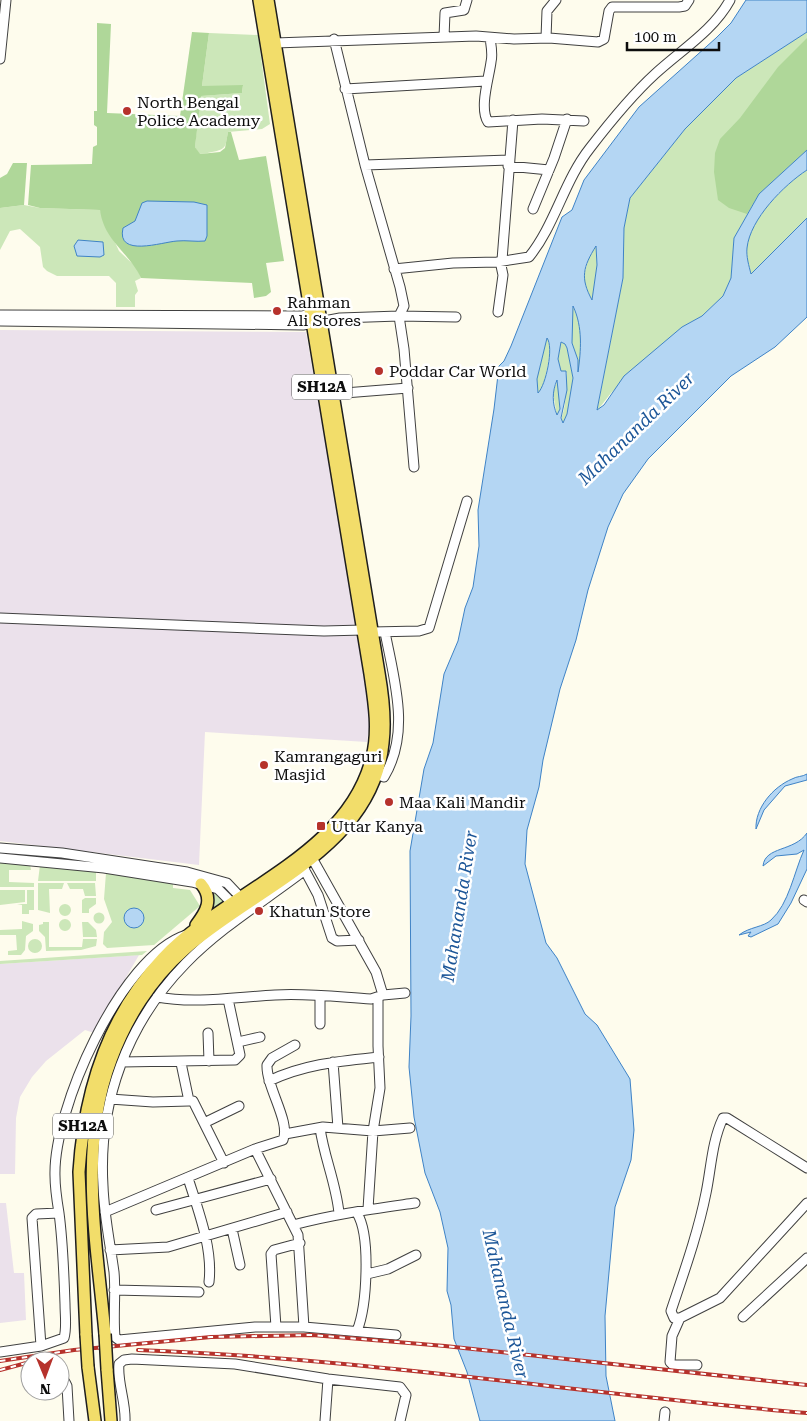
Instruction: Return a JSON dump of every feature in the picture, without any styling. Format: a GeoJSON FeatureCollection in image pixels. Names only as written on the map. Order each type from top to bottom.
{"type":"FeatureCollection","features":[{"type":"Feature","properties":{"kind":"main road","name":"SH12A"},"geometry":{"type":"LineString","coordinates":[[95,1421],[88,1367],[79,1172],[88,1096],[105,1047],[122,1014],[149,974],[189,934],[303,867],[342,832],[361,806],[371,774],[382,754],[389,731],[389,699],[381,653],[367,631],[315,318],[259,0]]}},
{"type":"Feature","properties":{"kind":"main road","name":"SH12A"},"geometry":{"type":"LineString","coordinates":[[111,1421],[92,1166],[97,1110],[105,1076],[123,1033],[140,1002],[158,978],[192,943],[241,905],[284,867],[296,851],[341,809],[371,774],[375,718],[367,631],[332,394],[315,318],[268,0]]}},
{"type":"Feature","properties":{"kind":"main road"},"geometry":{"type":"LineString","coordinates":[[189,934],[208,906],[207,894],[201,884]]}},
{"type":"Feature","properties":{"kind":"street"},"geometry":{"type":"LineString","coordinates":[[0,59],[6,0]]}},
{"type":"Feature","properties":{"kind":"street"},"geometry":{"type":"LineString","coordinates":[[444,37],[444,14],[464,10],[467,0]]}},
{"type":"Feature","properties":{"kind":"street"},"geometry":{"type":"LineString","coordinates":[[546,38],[547,11],[556,0]]}},
{"type":"Feature","properties":{"kind":"street"},"geometry":{"type":"LineString","coordinates":[[275,43],[334,39],[444,37],[546,38],[598,42],[604,39],[609,11],[612,7],[679,7],[685,6],[689,0]]}},
{"type":"Feature","properties":{"kind":"street"},"geometry":{"type":"LineString","coordinates":[[394,269],[529,257],[541,238],[571,176],[589,149],[640,89],[719,19],[730,0]]}},
{"type":"Feature","properties":{"kind":"street"},"geometry":{"type":"LineString","coordinates":[[490,38],[492,59],[486,81],[486,121],[567,119],[584,121]]}},
{"type":"Feature","properties":{"kind":"street"},"geometry":{"type":"LineString","coordinates":[[334,39],[364,165],[404,306],[399,316],[408,388],[414,467]]}},
{"type":"Feature","properties":{"kind":"street"},"geometry":{"type":"LineString","coordinates":[[345,89],[486,81]]}},
{"type":"Feature","properties":{"kind":"street"},"geometry":{"type":"LineString","coordinates":[[533,209],[567,119]]}},
{"type":"Feature","properties":{"kind":"street"},"geometry":{"type":"LineString","coordinates":[[498,312],[503,275],[500,261],[513,120]]}},
{"type":"Feature","properties":{"kind":"street"},"geometry":{"type":"LineString","coordinates":[[364,165],[508,163],[549,170]]}},
{"type":"Feature","properties":{"kind":"street"},"geometry":{"type":"LineString","coordinates":[[0,315],[315,318],[456,317]]}},
{"type":"Feature","properties":{"kind":"street"},"geometry":{"type":"LineString","coordinates":[[0,322],[315,318]]}},
{"type":"Feature","properties":{"kind":"street"},"geometry":{"type":"LineString","coordinates":[[332,394],[408,388]]}},
{"type":"Feature","properties":{"kind":"street"},"geometry":{"type":"LineString","coordinates":[[0,618],[324,631],[420,631],[429,628],[468,501]]}},
{"type":"Feature","properties":{"kind":"street"},"geometry":{"type":"LineString","coordinates":[[371,774],[384,777],[388,770],[398,730],[397,696],[385,632]]}},
{"type":"Feature","properties":{"kind":"street"},"geometry":{"type":"LineString","coordinates":[[0,848],[227,883],[241,905]]}},
{"type":"Feature","properties":{"kind":"street"},"geometry":{"type":"LineString","coordinates":[[0,858],[103,864]]}},
{"type":"Feature","properties":{"kind":"street"},"geometry":{"type":"LineString","coordinates":[[313,860],[376,972],[381,996],[380,1088],[374,1131],[368,1209]]}},
{"type":"Feature","properties":{"kind":"street"},"geometry":{"type":"LineString","coordinates":[[303,867],[318,895],[332,938],[337,941],[359,940]]}},
{"type":"Feature","properties":{"kind":"street"},"geometry":{"type":"LineString","coordinates":[[187,876],[201,884],[218,889],[241,905]]}},
{"type":"Feature","properties":{"kind":"street"},"geometry":{"type":"LineString","coordinates":[[241,905],[157,997],[132,1036],[110,1099],[103,1147],[105,1212],[114,1290],[115,1335],[119,1340],[214,1329],[276,1326],[396,1335]]}},
{"type":"Feature","properties":{"kind":"street"},"geometry":{"type":"LineString","coordinates":[[0,1352],[59,1342],[65,1334],[59,1213],[54,1177],[56,1159],[70,1098],[90,1049],[124,990],[142,968],[175,939],[189,934]]}},
{"type":"Feature","properties":{"kind":"street"},"geometry":{"type":"LineString","coordinates":[[157,997],[170,1000],[228,999],[275,995],[320,997],[381,996],[405,993]]}},
{"type":"Feature","properties":{"kind":"street"},"geometry":{"type":"LineString","coordinates":[[320,997],[320,1024]]}},
{"type":"Feature","properties":{"kind":"street"},"geometry":{"type":"LineString","coordinates":[[122,1062],[235,1060],[238,1058],[238,1042],[228,999]]}},
{"type":"Feature","properties":{"kind":"street"},"geometry":{"type":"LineString","coordinates":[[208,1033],[209,1061]]}},
{"type":"Feature","properties":{"kind":"street"},"geometry":{"type":"LineString","coordinates":[[238,1042],[260,1037]]}},
{"type":"Feature","properties":{"kind":"street"},"geometry":{"type":"LineString","coordinates":[[105,1212],[255,1149],[283,1140],[285,1134],[267,1070],[269,1061],[295,1045]]}},
{"type":"Feature","properties":{"kind":"street"},"geometry":{"type":"LineString","coordinates":[[269,1081],[288,1072],[333,1062],[379,1057]]}},
{"type":"Feature","properties":{"kind":"street"},"geometry":{"type":"LineString","coordinates":[[181,1062],[189,1101]]}},
{"type":"Feature","properties":{"kind":"street"},"geometry":{"type":"LineString","coordinates":[[333,1062],[338,1128]]}},
{"type":"Feature","properties":{"kind":"street"},"geometry":{"type":"LineString","coordinates":[[110,1099],[154,1102],[193,1101],[224,1163]]}},
{"type":"Feature","properties":{"kind":"street"},"geometry":{"type":"LineString","coordinates":[[204,1123],[239,1106]]}},
{"type":"Feature","properties":{"kind":"street"},"geometry":{"type":"LineString","coordinates":[[807,1168],[763,1139],[727,1118],[723,1118],[717,1135],[706,1194],[691,1251],[671,1311],[674,1318],[680,1318],[720,1298],[807,1203]]}},
{"type":"Feature","properties":{"kind":"street"},"geometry":{"type":"LineString","coordinates":[[285,1134],[320,1128],[374,1131],[410,1128]]}},
{"type":"Feature","properties":{"kind":"street"},"geometry":{"type":"LineString","coordinates":[[320,1128],[326,1160],[336,1187],[339,1213]]}},
{"type":"Feature","properties":{"kind":"street"},"geometry":{"type":"LineString","coordinates":[[255,1149],[287,1212],[300,1243],[304,1327]]}},
{"type":"Feature","properties":{"kind":"street"},"geometry":{"type":"LineString","coordinates":[[188,1178],[210,1266],[209,1282]]}},
{"type":"Feature","properties":{"kind":"street"},"geometry":{"type":"LineString","coordinates":[[156,1210],[270,1179]]}},
{"type":"Feature","properties":{"kind":"street"},"geometry":{"type":"LineString","coordinates":[[293,1225],[339,1213],[357,1213],[368,1209],[415,1203]]}},
{"type":"Feature","properties":{"kind":"street"},"geometry":{"type":"LineString","coordinates":[[110,1250],[168,1247],[204,1238],[287,1212]]}},
{"type":"Feature","properties":{"kind":"street"},"geometry":{"type":"LineString","coordinates":[[41,1346],[32,1218],[36,1214],[59,1213]]}},
{"type":"Feature","properties":{"kind":"street"},"geometry":{"type":"LineString","coordinates":[[357,1213],[360,1222],[367,1274],[362,1320],[357,1331]]}},
{"type":"Feature","properties":{"kind":"street"},"geometry":{"type":"LineString","coordinates":[[232,1229],[240,1265]]}},
{"type":"Feature","properties":{"kind":"street"},"geometry":{"type":"LineString","coordinates":[[276,1326],[271,1254],[274,1250],[300,1243]]}},
{"type":"Feature","properties":{"kind":"street"},"geometry":{"type":"LineString","coordinates":[[367,1274],[388,1269],[416,1255]]}},
{"type":"Feature","properties":{"kind":"street"},"geometry":{"type":"LineString","coordinates":[[743,1317],[807,1258]]}},
{"type":"Feature","properties":{"kind":"street"},"geometry":{"type":"LineString","coordinates":[[114,1290],[199,1292]]}},
{"type":"Feature","properties":{"kind":"street"},"geometry":{"type":"LineString","coordinates":[[680,1318],[672,1336],[670,1362],[672,1365],[697,1365]]}},
{"type":"Feature","properties":{"kind":"street"},"geometry":{"type":"LineString","coordinates":[[125,1421],[125,1401],[118,1371],[119,1364],[124,1360],[191,1360],[235,1364],[328,1379],[400,1387],[406,1395],[400,1421]]}},
{"type":"Feature","properties":{"kind":"street"},"geometry":{"type":"LineString","coordinates":[[325,1421],[328,1379]]}},
{"type":"Feature","properties":{"kind":"street"},"geometry":{"type":"LineString","coordinates":[[68,1401],[69,1421]]}},
{"type":"Feature","properties":{"kind":"shaded area"},"geometry":{"type":"Polygon","coordinates":[[[0,330],[306,332],[369,689],[370,721],[367,742],[205,732],[199,865],[0,841],[0,330]]]}},
{"type":"Feature","properties":{"kind":"shaded area"},"geometry":{"type":"Polygon","coordinates":[[[139,955],[94,1033],[85,1030],[46,1061],[32,1077],[20,1097],[16,1118],[15,1174],[0,1174],[0,964],[139,955]]]}},
{"type":"Feature","properties":{"kind":"shaded area"},"geometry":{"type":"Polygon","coordinates":[[[0,1203],[6,1203],[14,1273],[24,1273],[26,1320],[0,1323],[0,1203]]]}},
{"type":"Feature","properties":{"kind":"green space"},"geometry":{"type":"Polygon","coordinates":[[[97,23],[111,24],[107,113],[180,116],[192,32],[209,33],[202,86],[243,85],[242,93],[201,96],[195,147],[200,154],[220,152],[225,148],[228,132],[231,132],[239,160],[266,156],[284,261],[266,263],[271,292],[266,296],[254,298],[252,283],[141,278],[106,230],[100,210],[40,208],[28,205],[31,165],[92,164],[93,147],[97,145],[97,127],[94,125],[94,111],[97,111],[97,23]]]}},
{"type":"Feature","properties":{"kind":"green space"},"geometry":{"type":"Polygon","coordinates":[[[807,32],[807,150],[759,194],[734,238],[731,278],[723,296],[702,316],[682,327],[611,393],[597,411],[623,278],[624,228],[630,198],[685,129],[736,78],[807,32]]]}},
{"type":"Feature","properties":{"kind":"green space"},"geometry":{"type":"Polygon","coordinates":[[[209,33],[258,35],[270,124],[262,129],[228,132],[226,144],[223,148],[199,154],[195,147],[200,96],[242,93],[243,86],[202,86],[209,33]]]}},
{"type":"Feature","properties":{"kind":"green space"},"geometry":{"type":"Polygon","coordinates":[[[807,38],[807,150],[759,194],[747,214],[729,208],[718,200],[714,172],[715,153],[720,139],[740,118],[778,67],[807,38]]]}},
{"type":"Feature","properties":{"kind":"green space"},"geometry":{"type":"Polygon","coordinates":[[[13,163],[27,163],[24,205],[0,208],[0,178],[7,174],[13,163]]]}},
{"type":"Feature","properties":{"kind":"green space"},"geometry":{"type":"Polygon","coordinates":[[[807,170],[807,218],[750,275],[747,248],[754,226],[788,184],[807,170]]]}},
{"type":"Feature","properties":{"kind":"green space"},"geometry":{"type":"Polygon","coordinates":[[[24,205],[40,208],[100,210],[119,251],[136,267],[141,278],[135,281],[138,291],[135,295],[135,307],[116,307],[116,283],[109,276],[57,276],[47,271],[43,267],[40,247],[20,229],[10,231],[0,250],[0,208],[24,205]]]}},
{"type":"Feature","properties":{"kind":"green space"},"geometry":{"type":"Polygon","coordinates":[[[596,245],[597,265],[592,301],[583,279],[589,257],[596,245]]]}},
{"type":"Feature","properties":{"kind":"green space"},"geometry":{"type":"Polygon","coordinates":[[[572,305],[578,321],[581,338],[578,372],[578,360],[572,343],[572,305]]]}},
{"type":"Feature","properties":{"kind":"green space"},"geometry":{"type":"Polygon","coordinates":[[[547,337],[549,342],[548,366],[544,382],[538,394],[537,379],[547,337]]]}},
{"type":"Feature","properties":{"kind":"green space"},"geometry":{"type":"Polygon","coordinates":[[[561,342],[567,348],[573,378],[567,414],[563,423],[567,373],[561,371],[558,359],[561,342]]]}},
{"type":"Feature","properties":{"kind":"green space"},"geometry":{"type":"Polygon","coordinates":[[[558,379],[560,409],[557,416],[553,393],[558,379]]]}},
{"type":"Feature","properties":{"kind":"green space"},"geometry":{"type":"Polygon","coordinates":[[[0,862],[30,864],[31,870],[9,870],[9,882],[34,883],[34,887],[0,887],[0,862]]]}},
{"type":"Feature","properties":{"kind":"green space"},"geometry":{"type":"Polygon","coordinates":[[[40,865],[96,871],[96,881],[38,881],[40,865]]]}},
{"type":"Feature","properties":{"kind":"green space"},"geometry":{"type":"Polygon","coordinates":[[[106,873],[173,883],[173,888],[190,890],[200,906],[154,945],[107,948],[103,944],[104,932],[112,922],[104,899],[106,873]]]}},
{"type":"Feature","properties":{"kind":"green space"},"geometry":{"type":"Polygon","coordinates":[[[38,883],[64,883],[62,889],[49,889],[50,913],[38,910],[38,883]]]}},
{"type":"Feature","properties":{"kind":"green space"},"geometry":{"type":"Polygon","coordinates":[[[67,883],[95,883],[96,896],[85,896],[83,889],[70,889],[67,883]]]}},
{"type":"Feature","properties":{"kind":"green space"},"geometry":{"type":"Polygon","coordinates":[[[0,890],[25,890],[25,902],[0,905],[0,890]]]}},
{"type":"Feature","properties":{"kind":"green space"},"geometry":{"type":"Polygon","coordinates":[[[27,890],[34,890],[34,910],[29,910],[29,914],[22,914],[22,905],[17,904],[27,904],[27,890]]]}},
{"type":"Feature","properties":{"kind":"green space"},"geometry":{"type":"Polygon","coordinates":[[[216,893],[225,902],[214,909],[213,894],[216,893]]]}},
{"type":"Feature","properties":{"kind":"green space"},"geometry":{"type":"Polygon","coordinates":[[[85,898],[96,898],[96,904],[89,909],[89,913],[82,913],[82,900],[85,898]]]}},
{"type":"Feature","properties":{"kind":"green space"},"geometry":{"type":"Polygon","coordinates":[[[63,904],[67,904],[71,910],[67,916],[63,916],[59,912],[59,908],[63,904]]]}},
{"type":"Feature","properties":{"kind":"green space"},"geometry":{"type":"Polygon","coordinates":[[[97,913],[101,913],[104,918],[103,922],[97,923],[94,920],[94,916],[97,913]]]}},
{"type":"Feature","properties":{"kind":"green space"},"geometry":{"type":"Polygon","coordinates":[[[63,919],[67,919],[71,925],[67,931],[63,931],[59,927],[59,923],[63,919]]]}},
{"type":"Feature","properties":{"kind":"green space"},"geometry":{"type":"Polygon","coordinates":[[[22,921],[33,924],[33,931],[26,936],[25,950],[21,955],[8,955],[8,951],[17,950],[16,935],[0,935],[0,930],[22,929],[22,921]]]}},
{"type":"Feature","properties":{"kind":"green space"},"geometry":{"type":"Polygon","coordinates":[[[43,922],[49,922],[49,947],[82,947],[83,939],[97,939],[96,946],[81,950],[46,951],[45,937],[39,931],[39,925],[43,924],[43,922]]]}},
{"type":"Feature","properties":{"kind":"green space"},"geometry":{"type":"Polygon","coordinates":[[[82,922],[88,922],[96,930],[97,937],[83,937],[82,922]]]}},
{"type":"Feature","properties":{"kind":"green space"},"geometry":{"type":"Polygon","coordinates":[[[35,939],[40,941],[42,946],[40,951],[35,953],[30,951],[28,946],[30,941],[35,939]]]}},
{"type":"Feature","properties":{"kind":"green space"},"geometry":{"type":"Polygon","coordinates":[[[147,951],[142,955],[0,964],[0,961],[147,951]]]}},
{"type":"Feature","properties":{"kind":"water","name":"Mahananda River"},"geometry":{"type":"Polygon","coordinates":[[[746,0],[807,0],[807,32],[736,78],[685,129],[630,198],[624,228],[623,278],[597,410],[604,405],[624,376],[682,327],[702,316],[723,296],[731,278],[734,238],[759,194],[807,150],[807,170],[788,184],[761,215],[749,237],[747,251],[751,274],[807,218],[807,317],[775,347],[731,376],[648,459],[623,494],[608,527],[588,590],[576,640],[560,689],[543,760],[539,787],[527,830],[525,864],[546,943],[557,958],[585,1014],[597,1025],[630,1079],[634,1130],[631,1160],[615,1207],[605,1316],[606,1376],[615,1421],[480,1421],[467,1372],[454,1339],[451,1305],[447,1291],[448,1248],[440,1212],[425,1173],[414,1117],[409,1067],[411,1016],[410,851],[424,769],[433,743],[444,674],[458,641],[465,608],[473,587],[479,546],[478,510],[499,366],[504,361],[511,346],[562,217],[572,210],[584,180],[639,107],[731,23],[746,0]],[[596,246],[588,260],[585,279],[592,300],[597,265],[596,246]],[[573,306],[572,343],[578,360],[578,372],[580,331],[573,306]],[[547,338],[537,379],[538,393],[544,382],[548,366],[550,349],[547,338]],[[561,342],[558,359],[561,371],[566,371],[567,390],[561,418],[563,423],[567,414],[573,378],[567,348],[561,342]],[[557,380],[553,402],[557,415],[560,409],[557,380]]]}},
{"type":"Feature","properties":{"kind":"water"},"geometry":{"type":"Polygon","coordinates":[[[147,201],[194,202],[207,205],[207,236],[205,241],[177,241],[142,246],[133,246],[126,243],[123,237],[123,228],[135,221],[142,203],[147,201]]]}},
{"type":"Feature","properties":{"kind":"water"},"geometry":{"type":"Polygon","coordinates":[[[78,240],[103,242],[104,255],[100,257],[77,256],[74,246],[78,240]]]}},
{"type":"Feature","properties":{"kind":"water"},"geometry":{"type":"Polygon","coordinates":[[[807,774],[807,780],[785,786],[764,810],[756,829],[756,821],[766,799],[778,787],[794,778],[807,774]]]}},
{"type":"Feature","properties":{"kind":"water"},"geometry":{"type":"Polygon","coordinates":[[[807,833],[807,869],[791,903],[778,924],[751,937],[748,936],[751,932],[739,935],[768,922],[777,913],[787,897],[804,850],[797,854],[776,856],[763,866],[765,860],[769,855],[795,843],[807,833]]]}},
{"type":"Feature","properties":{"kind":"water"},"geometry":{"type":"Polygon","coordinates":[[[134,908],[141,911],[144,918],[141,925],[134,928],[127,925],[124,918],[127,911],[134,908]]]}},
{"type":"Feature","properties":{"kind":"railway"},"geometry":{"type":"LineString","coordinates":[[0,1361],[74,1350],[211,1337],[312,1335],[445,1346],[807,1385]]}},
{"type":"Feature","properties":{"kind":"railway"},"geometry":{"type":"LineString","coordinates":[[138,1350],[222,1354],[389,1368],[807,1413]]}},
{"type":"Feature","properties":{"kind":"railway"},"geometry":{"type":"LineString","coordinates":[[0,1370],[20,1365]]}},
{"type":"Feature","properties":{"kind":"place","name":"North Bengal Police Academy"},"geometry":{"type":"Point","coordinates":[127,111]}},
{"type":"Feature","properties":{"kind":"place","name":"Rahman Ali Stores"},"geometry":{"type":"Point","coordinates":[277,311]}},
{"type":"Feature","properties":{"kind":"place","name":"Poddar Car World"},"geometry":{"type":"Point","coordinates":[379,371]}},
{"type":"Feature","properties":{"kind":"place","name":"Kamrangaguri Masjid"},"geometry":{"type":"Point","coordinates":[264,765]}},
{"type":"Feature","properties":{"kind":"place","name":"Maa Kali Mandir"},"geometry":{"type":"Point","coordinates":[389,802]}},
{"type":"Feature","properties":{"kind":"place","name":"Uttar Kanya"},"geometry":{"type":"Point","coordinates":[321,826]}},
{"type":"Feature","properties":{"kind":"place","name":"Khatun Store"},"geometry":{"type":"Point","coordinates":[259,911]}}]}
